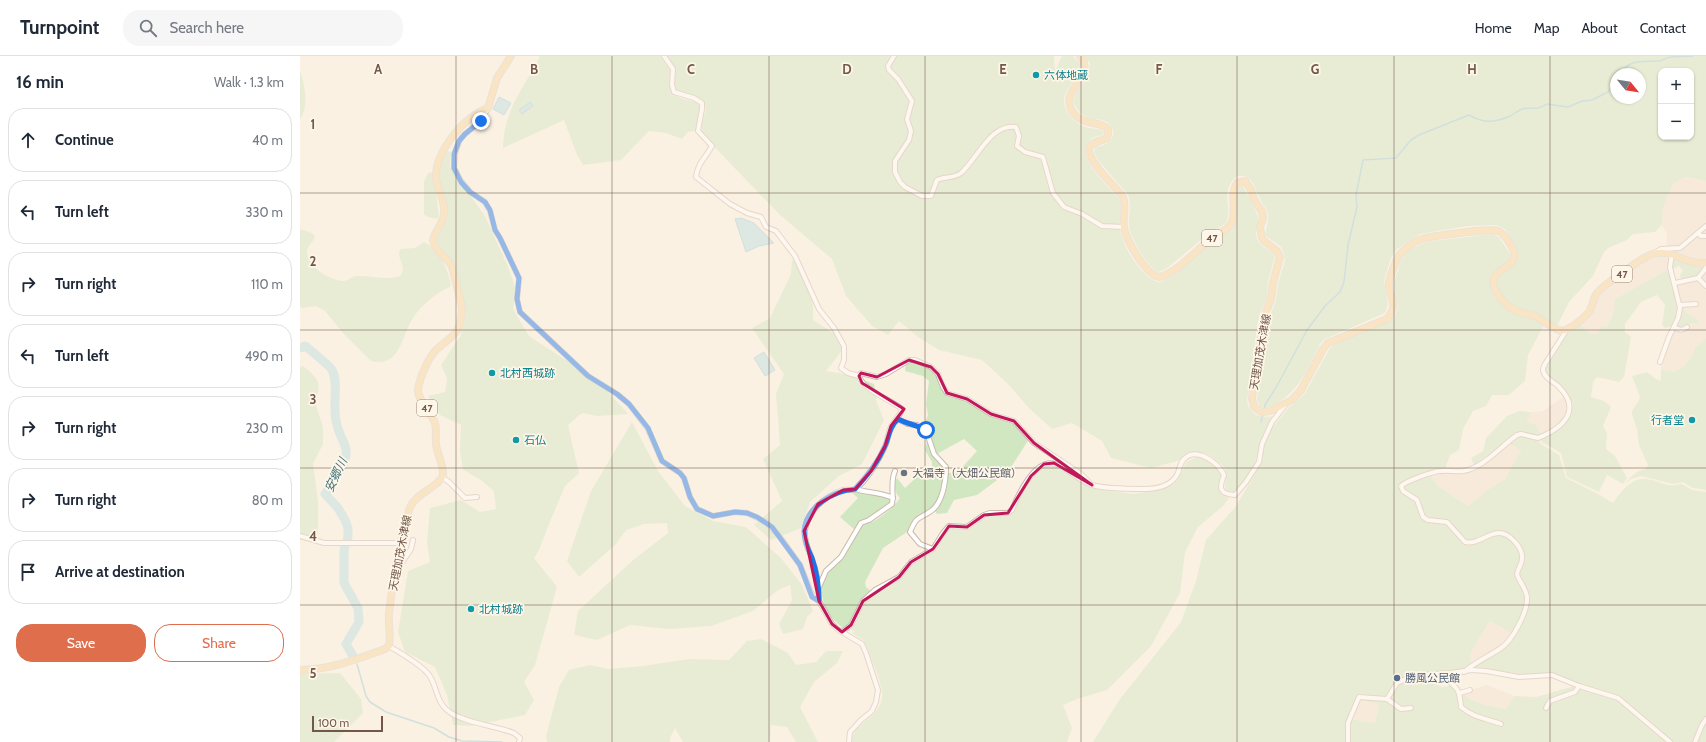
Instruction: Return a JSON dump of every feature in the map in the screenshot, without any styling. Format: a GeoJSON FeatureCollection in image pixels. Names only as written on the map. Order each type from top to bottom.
{"type":"FeatureCollection","features":[{"type":"Feature","properties":{"kind":"main road"},"geometry":{"type":"LineString","coordinates":[[488,108],[497,78],[511,56]]}},
{"type":"Feature","properties":{"kind":"main road","name":"天理加茂木津線"},"geometry":{"type":"LineString","coordinates":[[1080,56],[1084,61],[1084,70],[1070,94],[1070,105],[1073,112],[1080,119],[1086,122],[1102,125],[1108,129],[1107,138],[1093,143],[1089,147],[1089,153],[1094,163],[1123,197],[1125,204],[1124,227],[1137,256],[1151,275],[1162,277],[1177,267],[1205,243],[1230,226],[1233,219],[1233,190],[1238,182],[1246,182],[1262,212],[1263,218],[1260,228],[1262,238],[1277,251],[1280,257],[1273,283],[1271,299],[1265,314],[1262,328],[1252,403],[1258,410],[1265,413],[1288,403],[1301,390],[1324,347],[1328,343],[1387,319],[1392,312],[1393,306],[1389,282],[1396,260],[1400,253],[1422,239],[1468,231],[1493,230],[1499,232],[1514,252],[1514,257],[1512,261],[1494,275],[1492,283],[1496,291],[1503,301],[1511,308],[1533,316],[1556,329],[1566,330]]}},
{"type":"Feature","properties":{"kind":"main road","name":"47"},"geometry":{"type":"LineString","coordinates":[[442,477],[440,455],[436,444],[435,424],[420,398],[418,391],[427,364],[433,354],[449,341],[459,327],[462,308],[453,268],[433,243],[433,237],[443,222],[445,211],[436,179],[437,169],[446,147],[457,130],[479,111],[488,108]]}},
{"type":"Feature","properties":{"kind":"main road"},"geometry":{"type":"LineString","coordinates":[[1650,255],[1661,253],[1672,254],[1690,262],[1706,263]]}},
{"type":"Feature","properties":{"kind":"main road","name":"47"},"geometry":{"type":"LineString","coordinates":[[1566,330],[1589,312],[1597,293],[1604,286],[1650,255]]}},
{"type":"Feature","properties":{"kind":"main road","name":"天理加茂木津線"},"geometry":{"type":"LineString","coordinates":[[389,646],[389,614],[395,573],[400,543],[412,502],[416,497],[434,486],[442,477]]}},
{"type":"Feature","properties":{"kind":"main road"},"geometry":{"type":"LineString","coordinates":[[300,670],[316,670],[332,667],[385,649],[389,646]]}},
{"type":"Feature","properties":{"kind":"street"},"geometry":{"type":"LineString","coordinates":[[664,56],[673,69],[672,85],[674,92],[694,98],[702,103],[698,131],[712,146],[700,163],[696,172],[696,177],[730,204],[748,213],[762,217],[766,227],[776,231],[796,256],[819,309],[834,328],[844,346],[844,360],[841,368],[848,373],[858,376],[869,388],[902,409],[898,419],[891,426],[885,446],[875,465],[855,489]]}},
{"type":"Feature","properties":{"kind":"street"},"geometry":{"type":"LineString","coordinates":[[894,56],[888,66],[889,70],[898,79],[912,101],[907,119],[911,131],[909,140],[895,161],[895,172],[900,182],[905,187],[922,196],[931,196],[937,180],[955,176],[960,173],[977,155],[992,134],[1009,126],[1016,127],[1019,136],[1017,146],[1025,152],[1043,157],[1053,193],[1064,207],[1082,214],[1102,226],[1124,227]]}},
{"type":"Feature","properties":{"kind":"street"},"geometry":{"type":"LineString","coordinates":[[488,108],[481,121],[459,141],[454,154],[454,168],[461,182],[470,192],[485,202],[490,210],[495,230],[519,278],[517,299],[520,312],[588,376],[617,394],[629,404],[648,428],[662,461],[680,473],[684,478],[690,497],[697,509],[713,516],[735,512],[747,513],[757,517],[772,527],[800,565],[812,597],[819,601]]}},
{"type":"Feature","properties":{"kind":"street"},"geometry":{"type":"LineString","coordinates":[[1650,255],[1661,249],[1677,249],[1706,226]]}},
{"type":"Feature","properties":{"kind":"street"},"geometry":{"type":"LineString","coordinates":[[1698,233],[1701,236],[1706,236]]}},
{"type":"Feature","properties":{"kind":"street"},"geometry":{"type":"LineString","coordinates":[[1660,362],[1679,314],[1680,305],[1670,267],[1672,254]]}},
{"type":"Feature","properties":{"kind":"street"},"geometry":{"type":"LineString","coordinates":[[1675,283],[1698,278],[1706,268]]}},
{"type":"Feature","properties":{"kind":"street"},"geometry":{"type":"LineString","coordinates":[[1698,278],[1706,286]]}},
{"type":"Feature","properties":{"kind":"street"},"geometry":{"type":"LineString","coordinates":[[1680,305],[1696,304]]}},
{"type":"Feature","properties":{"kind":"street"},"geometry":{"type":"LineString","coordinates":[[1674,327],[1683,330],[1686,327]]}},
{"type":"Feature","properties":{"kind":"street"},"geometry":{"type":"LineString","coordinates":[[1464,672],[1482,658],[1501,648],[1508,640],[1525,613],[1527,594],[1517,574],[1522,561],[1522,555],[1514,540],[1502,534],[1490,534],[1471,542],[1465,542],[1448,522],[1428,520],[1423,517],[1417,500],[1403,491],[1401,486],[1407,481],[1427,476],[1435,472],[1468,469],[1486,459],[1517,435],[1521,434],[1538,438],[1565,420],[1570,412],[1568,401],[1559,387],[1546,376],[1543,370],[1545,364],[1566,330]]}},
{"type":"Feature","properties":{"kind":"street"},"geometry":{"type":"LineString","coordinates":[[858,376],[861,373],[877,377],[882,376],[910,360],[915,360],[931,367],[938,374],[942,387],[947,393],[966,399],[991,414],[1014,421],[1034,443],[1081,474],[1092,485]]}},
{"type":"Feature","properties":{"kind":"street"},"geometry":{"type":"LineString","coordinates":[[842,632],[851,626],[863,600],[875,590],[899,577],[911,562],[933,549],[949,526],[967,527],[984,514],[1008,513],[1012,510],[1030,476],[1044,464],[1054,464],[1092,485],[1154,489],[1169,484],[1176,478],[1184,460],[1191,456],[1200,455],[1208,458],[1220,468],[1224,475],[1220,485],[1222,491],[1227,494],[1235,495],[1246,482],[1259,462],[1262,444],[1272,422],[1288,403]]}},
{"type":"Feature","properties":{"kind":"street"},"geometry":{"type":"LineString","coordinates":[[898,419],[908,424],[917,425],[926,430],[934,454],[946,467],[944,489],[937,504],[932,511],[918,517],[910,532],[920,544],[933,549]]}},
{"type":"Feature","properties":{"kind":"street"},"geometry":{"type":"LineString","coordinates":[[819,588],[826,571],[841,557],[861,524],[892,504],[892,477],[895,471]]}},
{"type":"Feature","properties":{"kind":"street"},"geometry":{"type":"LineString","coordinates":[[442,477],[465,498],[477,497]]}},
{"type":"Feature","properties":{"kind":"street"},"geometry":{"type":"LineString","coordinates":[[849,742],[850,732],[872,711],[876,702],[878,690],[862,644],[832,624],[819,601],[819,588],[805,540],[804,531],[808,520],[818,504],[843,490],[855,489],[865,492],[885,494],[893,498]]}},
{"type":"Feature","properties":{"kind":"street"},"geometry":{"type":"LineString","coordinates":[[300,536],[324,543],[400,543]]}},
{"type":"Feature","properties":{"kind":"street"},"geometry":{"type":"LineString","coordinates":[[395,573],[411,549],[413,540]]}},
{"type":"Feature","properties":{"kind":"street"},"geometry":{"type":"LineString","coordinates":[[389,646],[408,658],[429,675],[439,700],[447,710],[458,717],[514,733],[520,738],[519,742]]}},
{"type":"Feature","properties":{"kind":"street"},"geometry":{"type":"LineString","coordinates":[[1387,699],[1394,686],[1402,680],[1412,676],[1486,671],[1525,677],[1552,676],[1618,698],[1670,742]]}},
{"type":"Feature","properties":{"kind":"street"},"geometry":{"type":"LineString","coordinates":[[1442,674],[1460,693],[1461,707],[1468,714],[1479,718],[1486,718],[1501,724]]}},
{"type":"Feature","properties":{"kind":"street"},"geometry":{"type":"LineString","coordinates":[[1546,708],[1550,701],[1575,692],[1579,686]]}},
{"type":"Feature","properties":{"kind":"street"},"geometry":{"type":"LineString","coordinates":[[1460,693],[1470,690]]}},
{"type":"Feature","properties":{"kind":"street"},"geometry":{"type":"LineString","coordinates":[[1348,742],[1348,723],[1359,697],[1387,699],[1401,708],[1411,708]]}},
{"type":"Feature","properties":{"kind":"street"},"geometry":{"type":"LineString","coordinates":[[1695,742],[1706,719]]}},
{"type":"Feature","properties":{"kind":"highlighted area"},"geometry":{"type":"Polygon","coordinates":[[[909,360],[931,367],[938,374],[947,393],[967,399],[991,414],[1014,421],[1034,443],[1092,485],[1054,463],[1044,464],[1031,476],[1008,513],[984,515],[967,527],[949,526],[933,549],[911,562],[899,577],[863,601],[851,625],[842,632],[832,624],[819,601],[804,531],[818,504],[843,490],[855,489],[871,471],[885,446],[891,426],[904,409],[862,383],[859,376],[861,373],[877,377],[909,360]]]}},
{"type":"Feature","properties":{"kind":"shaded area"},"geometry":{"type":"Polygon","coordinates":[[[1686,177],[1706,181],[1706,223],[1679,247],[1666,247],[1667,234],[1662,225],[1663,208],[1673,184],[1686,177]]]}},
{"type":"Feature","properties":{"kind":"shaded area"},"geometry":{"type":"Polygon","coordinates":[[[1706,228],[1706,260],[1700,261],[1689,259],[1668,250],[1681,250],[1706,228]]]}},
{"type":"Feature","properties":{"kind":"shaded area"},"geometry":{"type":"Polygon","coordinates":[[[1661,255],[1669,257],[1670,271],[1665,271],[1615,299],[1615,307],[1609,323],[1598,334],[1590,334],[1580,324],[1594,307],[1599,294],[1605,288],[1646,261],[1661,255]]]}},
{"type":"Feature","properties":{"kind":"shaded area"},"geometry":{"type":"Polygon","coordinates":[[[1706,270],[1706,338],[1695,347],[1692,356],[1683,367],[1674,372],[1661,369],[1665,351],[1675,326],[1685,327],[1700,320],[1693,317],[1681,308],[1676,284],[1706,270]]]}},
{"type":"Feature","properties":{"kind":"shaded area"},"geometry":{"type":"Polygon","coordinates":[[[1564,396],[1567,401],[1568,412],[1560,422],[1541,435],[1527,423],[1531,412],[1543,411],[1564,396]]]}},
{"type":"Feature","properties":{"kind":"shaded area"},"geometry":{"type":"Polygon","coordinates":[[[1508,443],[1521,450],[1505,479],[1487,490],[1468,506],[1438,486],[1430,476],[1435,473],[1469,471],[1508,443]]]}},
{"type":"Feature","properties":{"kind":"shaded area"},"geometry":{"type":"Polygon","coordinates":[[[1490,621],[1511,633],[1500,647],[1470,665],[1471,652],[1490,621]]]}},
{"type":"Feature","properties":{"kind":"shaded area"},"geometry":{"type":"Polygon","coordinates":[[[1488,685],[1514,696],[1506,709],[1481,704],[1462,694],[1461,692],[1488,685]]]}},
{"type":"Feature","properties":{"kind":"shaded area"},"geometry":{"type":"Polygon","coordinates":[[[1359,700],[1379,704],[1375,723],[1351,719],[1359,700]]]}},
{"type":"Feature","properties":{"kind":"green space"},"geometry":{"type":"Polygon","coordinates":[[[540,56],[660,56],[670,70],[669,83],[670,89],[673,93],[681,98],[700,103],[701,107],[696,131],[688,132],[682,139],[666,133],[649,131],[621,160],[583,165],[577,155],[564,120],[503,148],[504,134],[511,110],[540,56]]]}},
{"type":"Feature","properties":{"kind":"green space"},"geometry":{"type":"Polygon","coordinates":[[[666,56],[1054,56],[1055,71],[1062,56],[1073,56],[1080,63],[1080,68],[1065,95],[1064,100],[1066,109],[1068,114],[1075,121],[1089,128],[1104,132],[1103,135],[1089,141],[1085,147],[1086,154],[1089,163],[1101,180],[1119,199],[1121,207],[1120,230],[1122,237],[1129,253],[1147,276],[1160,282],[1171,277],[1208,246],[1233,229],[1237,220],[1237,193],[1241,185],[1254,206],[1257,215],[1257,239],[1275,256],[1268,282],[1267,298],[1260,313],[1257,327],[1247,401],[1250,409],[1259,416],[1272,416],[1262,438],[1255,463],[1240,487],[1234,492],[1226,490],[1225,469],[1210,455],[1200,452],[1190,453],[1181,460],[1151,468],[1111,458],[1102,441],[1072,423],[1052,429],[982,360],[939,350],[918,337],[899,321],[888,335],[872,326],[846,296],[832,259],[780,215],[703,135],[702,127],[706,107],[705,103],[697,97],[676,90],[674,82],[675,68],[666,56]]]}},
{"type":"Feature","properties":{"kind":"green space"},"geometry":{"type":"Polygon","coordinates":[[[1084,56],[1706,56],[1706,181],[1686,177],[1673,184],[1663,208],[1662,225],[1655,232],[1633,234],[1627,240],[1608,248],[1604,252],[1593,276],[1569,302],[1557,326],[1512,306],[1498,289],[1495,283],[1497,277],[1515,263],[1517,258],[1516,251],[1506,230],[1497,225],[1467,226],[1420,234],[1397,249],[1391,258],[1384,281],[1388,304],[1385,313],[1325,339],[1320,344],[1305,373],[1293,391],[1276,404],[1265,408],[1259,405],[1257,399],[1267,329],[1276,300],[1278,284],[1285,260],[1281,247],[1266,236],[1268,215],[1255,187],[1247,177],[1239,176],[1234,179],[1231,183],[1227,196],[1228,219],[1226,223],[1202,239],[1166,269],[1158,272],[1149,265],[1140,252],[1130,231],[1130,203],[1128,195],[1098,160],[1094,152],[1095,147],[1103,145],[1112,139],[1112,127],[1108,122],[1084,116],[1074,104],[1076,93],[1089,69],[1090,63],[1084,56]]]}},
{"type":"Feature","properties":{"kind":"green space"},"geometry":{"type":"Polygon","coordinates":[[[300,71],[305,89],[305,102],[303,114],[300,119],[300,71]]]}},
{"type":"Feature","properties":{"kind":"green space"},"geometry":{"type":"Polygon","coordinates":[[[447,151],[451,152],[450,167],[485,216],[509,269],[516,290],[513,309],[529,336],[575,366],[607,391],[628,414],[597,416],[582,413],[568,425],[579,473],[565,486],[539,550],[534,558],[557,587],[535,665],[524,682],[534,700],[525,715],[471,726],[453,725],[447,695],[435,667],[405,652],[398,632],[408,571],[430,562],[427,543],[430,508],[461,500],[480,512],[496,509],[494,491],[481,480],[463,470],[460,451],[461,425],[440,415],[428,396],[445,392],[447,378],[441,365],[461,335],[466,313],[456,269],[437,244],[436,237],[446,222],[448,215],[439,180],[440,167],[447,151]]]}},
{"type":"Feature","properties":{"kind":"green space"},"geometry":{"type":"Polygon","coordinates":[[[433,172],[439,216],[437,219],[428,217],[424,214],[424,182],[428,173],[433,172]]]}},
{"type":"Feature","properties":{"kind":"green space"},"geometry":{"type":"Polygon","coordinates":[[[300,229],[312,233],[315,236],[307,250],[308,258],[311,263],[320,272],[337,280],[343,281],[357,276],[389,278],[400,276],[403,269],[399,256],[400,249],[415,248],[424,242],[439,255],[446,267],[451,286],[433,297],[418,311],[409,325],[399,349],[389,360],[381,362],[371,361],[343,333],[325,311],[316,306],[302,308],[300,306],[300,229]]]}},
{"type":"Feature","properties":{"kind":"green space"},"geometry":{"type":"Polygon","coordinates":[[[1493,234],[1499,237],[1512,257],[1511,260],[1491,276],[1491,286],[1494,292],[1499,300],[1510,309],[1544,325],[1528,355],[1525,381],[1509,395],[1492,395],[1486,406],[1473,411],[1463,429],[1459,450],[1450,455],[1445,469],[1408,480],[1400,486],[1400,489],[1414,500],[1419,508],[1422,518],[1446,523],[1465,544],[1474,544],[1486,538],[1499,535],[1506,537],[1513,542],[1521,558],[1516,570],[1525,596],[1525,602],[1521,616],[1511,633],[1490,621],[1471,652],[1470,665],[1459,670],[1448,672],[1414,673],[1404,677],[1394,684],[1386,697],[1360,694],[1357,696],[1348,718],[1346,742],[1093,742],[1120,699],[1181,622],[1196,581],[1206,540],[1236,506],[1262,462],[1263,449],[1272,428],[1289,407],[1305,393],[1330,348],[1335,344],[1389,322],[1394,317],[1398,308],[1394,291],[1395,280],[1403,256],[1410,250],[1423,243],[1432,241],[1493,234]]]}},
{"type":"Feature","properties":{"kind":"green space"},"geometry":{"type":"Polygon","coordinates":[[[1675,258],[1694,266],[1706,267],[1698,277],[1681,281],[1680,274],[1683,271],[1679,266],[1672,270],[1672,259],[1675,258]]]}},
{"type":"Feature","properties":{"kind":"green space"},"geometry":{"type":"Polygon","coordinates":[[[792,259],[805,275],[813,305],[813,320],[837,335],[844,348],[826,371],[845,374],[874,384],[877,403],[884,420],[862,464],[839,476],[810,502],[801,528],[771,540],[754,525],[782,501],[763,459],[780,445],[776,394],[784,374],[752,328],[770,318],[791,274],[792,259]]]}},
{"type":"Feature","properties":{"kind":"green space"},"geometry":{"type":"Polygon","coordinates":[[[1665,271],[1670,271],[1677,298],[1678,305],[1673,326],[1665,328],[1662,325],[1665,305],[1657,295],[1641,302],[1625,324],[1625,332],[1631,337],[1624,377],[1619,382],[1597,377],[1593,382],[1591,397],[1604,401],[1611,407],[1603,426],[1607,433],[1606,449],[1615,456],[1627,478],[1623,484],[1607,475],[1599,492],[1567,477],[1561,453],[1539,439],[1565,422],[1572,412],[1568,398],[1550,379],[1546,373],[1545,367],[1567,334],[1580,324],[1590,334],[1598,334],[1601,326],[1606,327],[1610,321],[1614,310],[1615,299],[1665,271]]]}},
{"type":"Feature","properties":{"kind":"green space"},"geometry":{"type":"Polygon","coordinates":[[[1681,308],[1693,317],[1700,320],[1697,324],[1693,323],[1680,328],[1675,326],[1681,308]]]}},
{"type":"Feature","properties":{"kind":"green space"},"geometry":{"type":"Polygon","coordinates":[[[1706,338],[1706,490],[1693,488],[1683,482],[1673,484],[1641,476],[1631,479],[1625,484],[1634,474],[1646,469],[1648,465],[1639,445],[1637,429],[1632,415],[1632,411],[1640,397],[1632,376],[1647,372],[1661,381],[1661,369],[1674,372],[1683,367],[1692,356],[1695,347],[1706,338]]]}},
{"type":"Feature","properties":{"kind":"green space"},"geometry":{"type":"Polygon","coordinates":[[[912,362],[926,367],[936,373],[945,394],[966,401],[989,415],[1016,425],[1029,439],[1008,472],[977,495],[954,500],[947,513],[937,514],[935,511],[941,503],[945,493],[948,473],[958,472],[977,451],[964,439],[937,454],[924,425],[928,415],[926,404],[929,381],[923,376],[905,371],[906,364],[912,362]]]}},
{"type":"Feature","properties":{"kind":"green space"},"geometry":{"type":"Polygon","coordinates":[[[303,366],[313,374],[318,382],[315,402],[323,427],[323,444],[313,464],[318,501],[318,528],[317,535],[314,537],[300,534],[300,367],[303,366]]]}},
{"type":"Feature","properties":{"kind":"green space"},"geometry":{"type":"Polygon","coordinates":[[[1519,411],[1531,412],[1527,423],[1535,424],[1541,435],[1516,434],[1474,465],[1471,458],[1483,451],[1486,438],[1507,416],[1519,411]]]}},
{"type":"Feature","properties":{"kind":"green space"},"geometry":{"type":"Polygon","coordinates":[[[632,422],[658,471],[685,506],[713,521],[746,527],[781,558],[802,585],[813,611],[807,617],[803,629],[783,634],[779,624],[792,600],[790,585],[778,590],[753,611],[711,626],[669,629],[630,625],[597,640],[574,635],[578,611],[632,561],[668,533],[667,523],[644,524],[626,530],[616,544],[579,577],[567,561],[591,491],[632,422]]]}},
{"type":"Feature","properties":{"kind":"green space"},"geometry":{"type":"Polygon","coordinates":[[[1521,436],[1537,439],[1541,444],[1559,455],[1566,478],[1613,503],[1622,491],[1631,483],[1643,479],[1670,485],[1682,484],[1692,490],[1706,492],[1706,716],[1700,724],[1693,742],[1673,742],[1625,701],[1613,694],[1580,684],[1555,674],[1519,675],[1487,669],[1470,668],[1502,649],[1519,627],[1527,613],[1528,594],[1519,574],[1523,564],[1519,545],[1510,535],[1497,532],[1467,541],[1448,521],[1429,519],[1422,514],[1418,499],[1404,490],[1403,487],[1430,475],[1438,486],[1468,506],[1487,490],[1505,479],[1521,450],[1508,443],[1521,436]]]}},
{"type":"Feature","properties":{"kind":"green space"},"geometry":{"type":"Polygon","coordinates":[[[927,442],[934,457],[944,468],[944,487],[934,507],[918,515],[910,530],[883,548],[865,582],[866,587],[871,591],[860,602],[848,625],[843,628],[836,623],[826,609],[823,601],[823,584],[826,576],[844,556],[862,526],[866,523],[872,522],[884,514],[900,498],[896,493],[895,488],[897,478],[905,488],[920,474],[914,468],[926,471],[932,469],[932,462],[925,450],[927,442]]]}},
{"type":"Feature","properties":{"kind":"green space"},"geometry":{"type":"Polygon","coordinates":[[[1197,457],[1208,460],[1218,468],[1221,475],[1219,488],[1221,494],[1229,498],[1222,507],[1198,527],[1185,552],[1180,593],[1151,646],[1107,690],[1063,705],[1072,728],[1067,742],[852,742],[852,736],[855,731],[876,711],[880,705],[882,693],[877,672],[864,641],[852,633],[855,631],[851,630],[863,604],[876,592],[900,579],[914,563],[933,552],[949,530],[953,528],[964,530],[971,528],[989,515],[1009,515],[1016,507],[1031,478],[1044,467],[1050,465],[1055,465],[1091,488],[1133,494],[1158,490],[1174,484],[1180,476],[1186,462],[1197,457]]]}},
{"type":"Feature","properties":{"kind":"green space"},"geometry":{"type":"Polygon","coordinates":[[[849,490],[872,493],[891,498],[892,503],[855,530],[840,517],[858,498],[849,490]]]}},
{"type":"Feature","properties":{"kind":"green space"},"geometry":{"type":"Polygon","coordinates":[[[761,639],[788,653],[796,665],[816,662],[826,651],[843,651],[837,663],[814,682],[800,707],[818,742],[796,742],[787,727],[771,725],[770,742],[683,742],[675,728],[670,738],[670,742],[547,742],[546,736],[559,687],[569,670],[590,665],[608,669],[689,659],[729,660],[747,641],[761,639]]]}},
{"type":"Feature","properties":{"kind":"green space"},"geometry":{"type":"Polygon","coordinates":[[[340,673],[361,699],[363,713],[334,742],[300,742],[300,674],[340,673]]]}},
{"type":"Feature","properties":{"kind":"green space"},"geometry":{"type":"Polygon","coordinates":[[[1419,676],[1442,687],[1456,685],[1466,696],[1478,702],[1506,709],[1514,696],[1536,697],[1574,686],[1617,699],[1667,742],[1349,742],[1351,719],[1375,723],[1379,704],[1359,700],[1360,698],[1388,701],[1400,684],[1408,679],[1419,676]]]}},
{"type":"Feature","properties":{"kind":"green space"},"geometry":{"type":"Polygon","coordinates":[[[1706,722],[1706,742],[1697,742],[1706,722]]]}},
{"type":"Feature","properties":{"kind":"water"},"geometry":{"type":"Polygon","coordinates":[[[499,97],[511,103],[504,115],[493,109],[499,97]]]}},
{"type":"Feature","properties":{"kind":"water"},"geometry":{"type":"Polygon","coordinates":[[[530,102],[533,106],[522,114],[519,110],[530,102]]]}},
{"type":"Feature","properties":{"kind":"water"},"geometry":{"type":"Polygon","coordinates":[[[741,218],[754,223],[774,243],[759,246],[746,252],[735,219],[741,218]]]}},
{"type":"Feature","properties":{"kind":"water"},"geometry":{"type":"Polygon","coordinates":[[[764,352],[775,370],[765,376],[754,358],[764,352]]]}},
{"type":"Feature","properties":{"kind":"waterway"},"geometry":{"type":"LineString","coordinates":[[1625,68],[1628,65],[1642,61],[1659,61],[1670,57],[1693,56]]}},
{"type":"Feature","properties":{"kind":"waterway"},"geometry":{"type":"LineString","coordinates":[[1264,410],[1265,405],[1307,330],[1325,306],[1340,292],[1344,282],[1348,245],[1357,207],[1356,195],[1363,160],[1396,158],[1411,140],[1419,135],[1469,115],[1479,120],[1493,121],[1508,117],[1525,108],[1539,108],[1547,104],[1568,107],[1582,101],[1592,100],[1608,92],[1610,89]]}},
{"type":"Feature","properties":{"kind":"waterway","name":"安郷川"},"geometry":{"type":"LineString","coordinates":[[300,348],[305,346],[331,368],[335,379],[336,419],[345,446],[346,454],[344,464],[325,494],[338,508],[348,528],[348,537],[344,550],[344,583],[358,608],[359,622],[346,644],[353,656]]}},
{"type":"Feature","properties":{"kind":"waterway"},"geometry":{"type":"LineString","coordinates":[[1261,422],[1263,414]]}},
{"type":"Feature","properties":{"kind":"waterway","name":"安郷川"},"geometry":{"type":"LineString","coordinates":[[357,664],[366,696],[370,702],[386,712],[434,728],[449,737],[462,741],[502,742]]}},
{"type":"Feature","properties":{"kind":"place","name":"六体地蔵"},"geometry":{"type":"Point","coordinates":[1036,75]}},
{"type":"Feature","properties":{"kind":"place","name":"北村西城跡"},"geometry":{"type":"Point","coordinates":[492,373]}},
{"type":"Feature","properties":{"kind":"place","name":"行者堂"},"geometry":{"type":"Point","coordinates":[1692,420]}},
{"type":"Feature","properties":{"kind":"place","name":"石仏"},"geometry":{"type":"Point","coordinates":[516,440]}},
{"type":"Feature","properties":{"kind":"place","name":"大福寺（大畑公民館）"},"geometry":{"type":"Point","coordinates":[904,473]}},
{"type":"Feature","properties":{"kind":"place","name":"北村城跡"},"geometry":{"type":"Point","coordinates":[471,609]}},
{"type":"Feature","properties":{"kind":"place","name":"勝風公民館"},"geometry":{"type":"Point","coordinates":[1397,678]}},
{"type":"Feature","properties":{"kind":"route"},"geometry":{"type":"LineString","coordinates":[[481,121],[459,141],[454,154],[454,168],[461,182],[470,192],[480,197],[490,210],[495,230],[504,245],[508,257],[519,278],[517,299],[520,312],[588,376],[617,394],[629,404],[648,428],[662,461],[680,473],[684,478],[690,497],[697,509],[713,516],[722,515],[727,512],[740,511],[757,517],[772,527],[804,572],[812,597],[819,601],[819,588],[812,558],[807,549],[804,531],[811,514],[818,504],[830,496],[843,490],[855,489],[875,465],[885,446],[891,426],[898,419],[908,424],[917,425],[926,430]]}}]}
